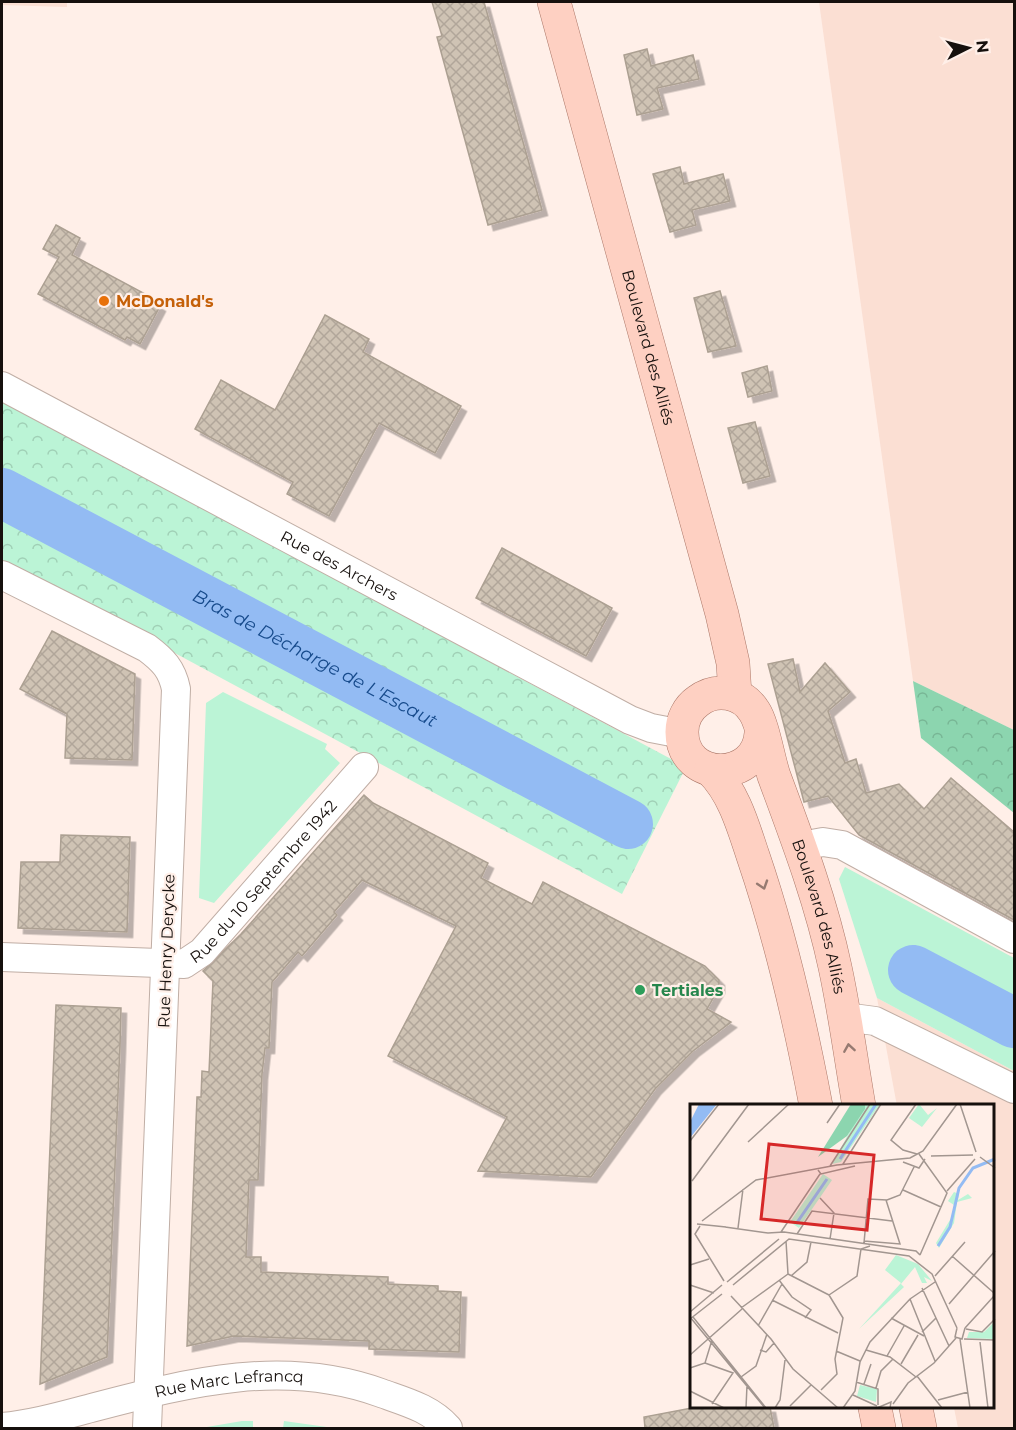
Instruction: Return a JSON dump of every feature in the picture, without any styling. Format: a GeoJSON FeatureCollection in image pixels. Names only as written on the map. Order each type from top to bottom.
{"type":"FeatureCollection","features":[{"type":"Feature","properties":{"kind":"main road","name":"Boulevard des Alliés"},"geometry":{"type":"LineString","coordinates":[[554,2],[722,614],[731,654],[735,695],[754,710],[801,846],[829,941],[860,1104]]}},
{"type":"Feature","properties":{"kind":"main road"},"geometry":{"type":"LineString","coordinates":[[735,695],[717,693],[696,702],[686,716],[682,734],[690,757],[711,770],[723,784],[738,813],[770,908],[800,1023],[816,1104]]}},
{"type":"Feature","properties":{"kind":"main road"},"geometry":{"type":"LineString","coordinates":[[711,770],[729,771],[745,764],[757,750],[761,732]]}},
{"type":"Feature","properties":{"kind":"main road"},"geometry":{"type":"LineString","coordinates":[[875,1409],[879,1428]]}},
{"type":"Feature","properties":{"kind":"main road"},"geometry":{"type":"LineString","coordinates":[[916,1409],[920,1428]]}},
{"type":"Feature","properties":{"kind":"street","name":"Rue des Archers"},"geometry":{"type":"LineString","coordinates":[[2,386],[630,720],[651,728],[682,734]]}},
{"type":"Feature","properties":{"kind":"street","name":"Rue Henry Derycke"},"geometry":{"type":"LineString","coordinates":[[2,575],[147,648],[164,661],[174,678],[177,702],[147,1428]]}},
{"type":"Feature","properties":{"kind":"street","name":"Rue du 10 Septembre 1942"},"geometry":{"type":"LineString","coordinates":[[2,957],[184,964],[202,952],[364,767]]}},
{"type":"Feature","properties":{"kind":"street"},"geometry":{"type":"LineString","coordinates":[[801,846],[823,842],[842,845],[1014,939]]}},
{"type":"Feature","properties":{"kind":"street"},"geometry":{"type":"LineString","coordinates":[[845,1017],[875,1021],[1014,1089]]}},
{"type":"Feature","properties":{"kind":"street","name":"Rue Marc Lefrancq"},"geometry":{"type":"LineString","coordinates":[[2,1427],[33,1423],[148,1393],[223,1377],[312,1376],[352,1383],[420,1407],[440,1419],[448,1428]]}},
{"type":"Feature","properties":{"kind":"shaded area"},"geometry":{"type":"Polygon","coordinates":[[[2,2],[67,2],[67,7],[2,5],[2,2]]]}},
{"type":"Feature","properties":{"kind":"shaded area"},"geometry":{"type":"Polygon","coordinates":[[[819,2],[1014,2],[1014,730],[913,681],[819,2]]]}},
{"type":"Feature","properties":{"kind":"shaded area"},"geometry":{"type":"Polygon","coordinates":[[[877,998],[1014,1071],[1014,1428],[958,1428],[954,1409],[995,1409],[995,1104],[897,1104],[877,998]]]}},
{"type":"Feature","properties":{"kind":"green space"},"geometry":{"type":"Polygon","coordinates":[[[2,401],[686,767],[622,894],[2,560],[2,401]]]}},
{"type":"Feature","properties":{"kind":"green space"},"geometry":{"type":"Polygon","coordinates":[[[913,681],[1014,730],[1014,813],[921,738],[913,681]]]}},
{"type":"Feature","properties":{"kind":"green space"},"geometry":{"type":"Polygon","coordinates":[[[223,692],[327,744],[325,749],[340,763],[214,903],[199,898],[206,703],[223,692]]]}},
{"type":"Feature","properties":{"kind":"green space"},"geometry":{"type":"Polygon","coordinates":[[[845,867],[1014,958],[1014,1071],[877,998],[839,879],[845,867]]]}},
{"type":"Feature","properties":{"kind":"green space"},"geometry":{"type":"Polygon","coordinates":[[[253,1421],[253,1428],[201,1428],[253,1421]]]}},
{"type":"Feature","properties":{"kind":"green space"},"geometry":{"type":"Polygon","coordinates":[[[284,1421],[334,1428],[283,1428],[284,1421]]]}},
{"type":"Feature","properties":{"kind":"building"},"geometry":{"type":"Polygon","coordinates":[[[432,2],[484,2],[542,210],[488,225],[437,37],[442,36],[432,2]]]}},
{"type":"Feature","properties":{"kind":"building"},"geometry":{"type":"Polygon","coordinates":[[[647,49],[651,66],[693,55],[699,79],[657,88],[663,109],[637,115],[624,55],[647,49]]]}},
{"type":"Feature","properties":{"kind":"building"},"geometry":{"type":"Polygon","coordinates":[[[680,167],[684,184],[723,174],[730,201],[692,210],[696,225],[670,232],[653,174],[680,167]]]}},
{"type":"Feature","properties":{"kind":"building","name":"McDonald's"},"geometry":{"type":"Polygon","coordinates":[[[56,225],[80,238],[72,255],[149,296],[148,299],[160,306],[140,344],[127,337],[125,340],[38,294],[59,257],[43,249],[56,225]]]}},
{"type":"Feature","properties":{"kind":"building"},"geometry":{"type":"Polygon","coordinates":[[[720,291],[736,346],[708,352],[694,298],[720,291]]]}},
{"type":"Feature","properties":{"kind":"building"},"geometry":{"type":"Polygon","coordinates":[[[325,315],[369,339],[363,352],[461,406],[435,453],[379,423],[329,516],[287,494],[293,482],[195,429],[221,380],[275,410],[325,315]]]}},
{"type":"Feature","properties":{"kind":"building"},"geometry":{"type":"Polygon","coordinates":[[[767,366],[772,391],[748,397],[742,373],[767,366]]]}},
{"type":"Feature","properties":{"kind":"building"},"geometry":{"type":"Polygon","coordinates":[[[755,422],[770,476],[743,483],[728,428],[755,422]]]}},
{"type":"Feature","properties":{"kind":"building"},"geometry":{"type":"Polygon","coordinates":[[[502,548],[612,608],[586,656],[476,598],[502,548]]]}},
{"type":"Feature","properties":{"kind":"building"},"geometry":{"type":"Polygon","coordinates":[[[52,631],[135,674],[132,760],[65,758],[67,714],[20,689],[52,631]]]}},
{"type":"Feature","properties":{"kind":"building"},"geometry":{"type":"Polygon","coordinates":[[[793,659],[800,692],[825,663],[850,692],[828,711],[845,763],[856,759],[866,793],[899,784],[924,809],[951,778],[1014,832],[1014,920],[859,835],[828,796],[804,802],[768,664],[793,659]]]}},
{"type":"Feature","properties":{"kind":"building"},"geometry":{"type":"Polygon","coordinates":[[[364,795],[373,803],[488,863],[481,878],[532,904],[543,882],[705,966],[719,980],[719,988],[707,1009],[731,1022],[693,1051],[655,1089],[591,1177],[478,1171],[507,1117],[388,1056],[456,926],[362,880],[334,912],[337,915],[302,956],[298,952],[272,982],[269,1048],[265,1048],[262,1074],[258,1180],[249,1180],[246,1257],[261,1257],[261,1272],[388,1277],[388,1284],[438,1286],[438,1291],[461,1292],[459,1352],[369,1349],[369,1341],[234,1336],[187,1346],[197,1097],[201,1097],[202,1071],[209,1072],[213,981],[203,971],[241,934],[364,795]]]}},
{"type":"Feature","properties":{"kind":"building"},"geometry":{"type":"Polygon","coordinates":[[[61,835],[130,837],[127,932],[18,928],[21,862],[60,862],[61,835]]]}},
{"type":"Feature","properties":{"kind":"building"},"geometry":{"type":"Polygon","coordinates":[[[56,1005],[121,1008],[107,1357],[40,1384],[56,1005]]]}},
{"type":"Feature","properties":{"kind":"building"},"geometry":{"type":"Polygon","coordinates":[[[690,1408],[770,1409],[774,1428],[645,1428],[644,1417],[690,1408]]]}},
{"type":"Feature","properties":{"kind":"waterway","name":"Bras de Décharge de L'Escaut"},"geometry":{"type":"LineString","coordinates":[[2,493],[628,824]]}},
{"type":"Feature","properties":{"kind":"waterway","name":"Bras de Décharge de L'Escaut"},"geometry":{"type":"LineString","coordinates":[[913,970],[1014,1023]]}},
{"type":"Feature","properties":{"kind":"place","name":"McDonald's"},"geometry":{"type":"Point","coordinates":[104,301]}},
{"type":"Feature","properties":{"kind":"place","name":"Tertiales"},"geometry":{"type":"Point","coordinates":[640,990]}}]}
